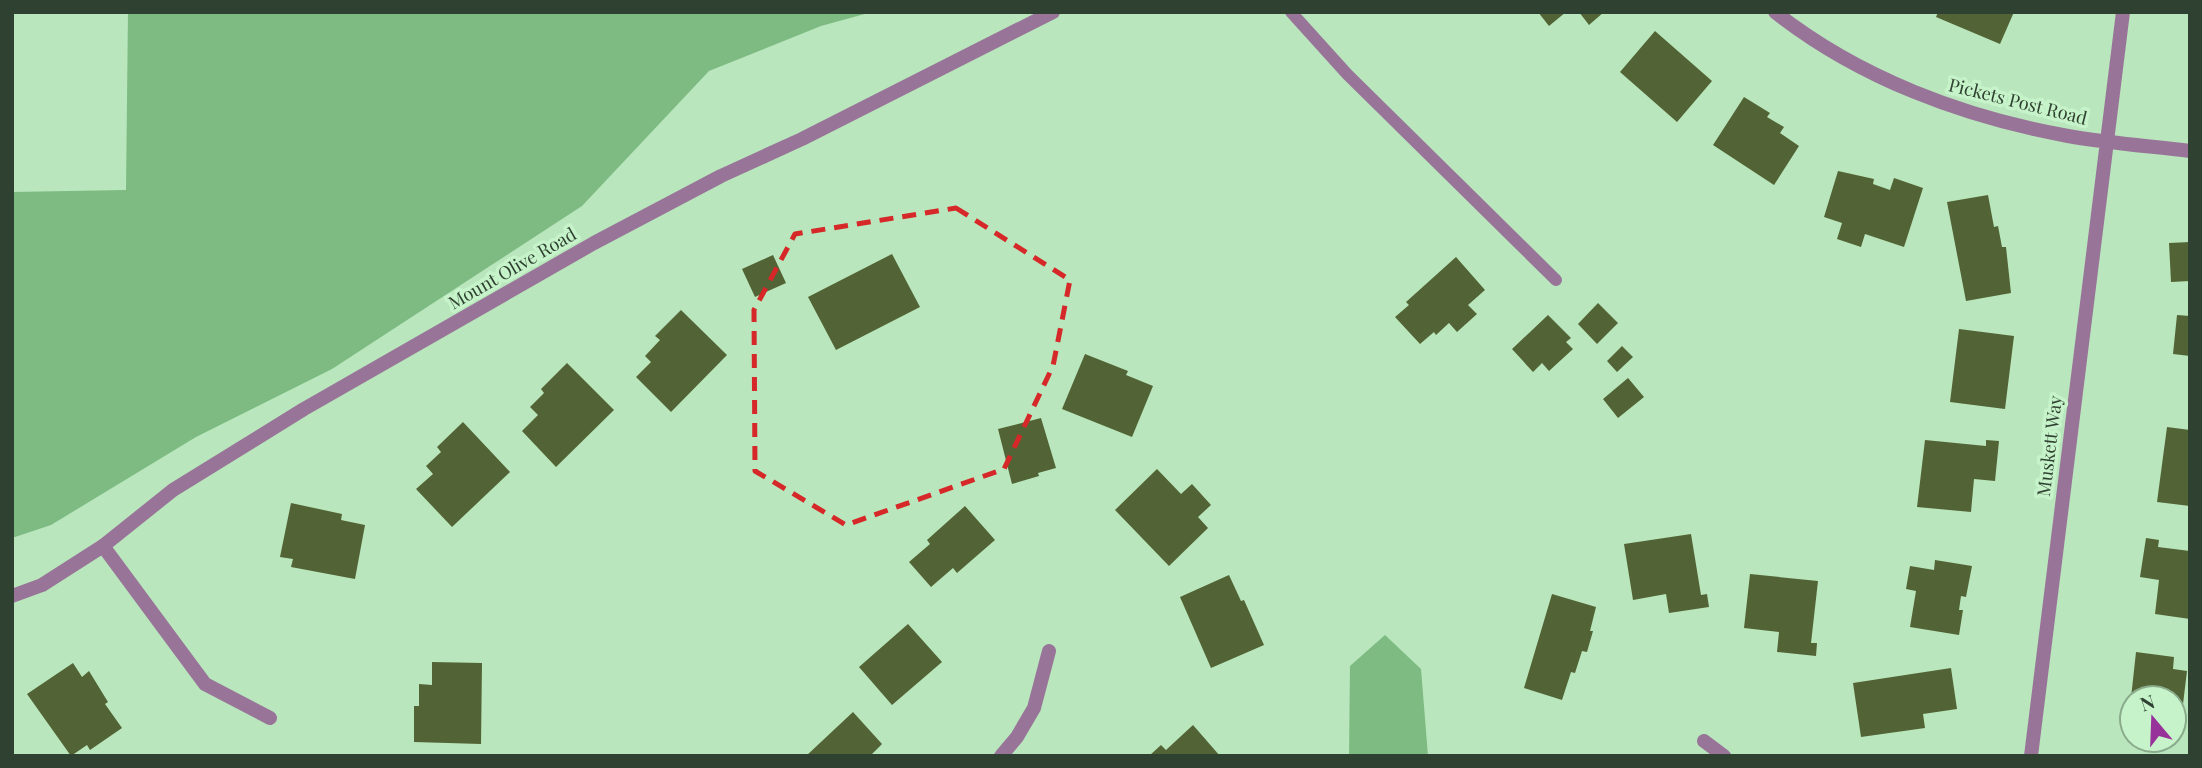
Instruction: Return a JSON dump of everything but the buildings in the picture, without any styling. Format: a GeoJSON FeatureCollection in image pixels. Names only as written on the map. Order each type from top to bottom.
{"type":"FeatureCollection","features":[{"type":"Feature","properties":{"kind":"street","name":"Mount Olive Road"},"geometry":{"type":"LineString","coordinates":[[12,596],[42,585],[103,546],[173,490],[304,408],[583,250],[721,176],[802,139],[1053,12]]}},
{"type":"Feature","properties":{"kind":"street","name":"Pickets Post Road"},"geometry":{"type":"LineString","coordinates":[[1775,12],[1822,45],[1862,68],[1936,101],[1986,117],[2068,136],[2190,151]]}},
{"type":"Feature","properties":{"kind":"street","name":"Muskett Way"},"geometry":{"type":"LineString","coordinates":[[2031,756],[2123,12]]}},
{"type":"Feature","properties":{"kind":"street"},"geometry":{"type":"LineString","coordinates":[[103,546],[205,684],[270,718]]}},
{"type":"Feature","properties":{"kind":"street"},"geometry":{"type":"LineString","coordinates":[[1001,756],[1017,737],[1034,708],[1049,651]]}},
{"type":"Feature","properties":{"kind":"street"},"geometry":{"type":"LineString","coordinates":[[1704,741],[1724,756]]}},
{"type":"Feature","properties":{"kind":"lane"},"geometry":{"type":"LineString","coordinates":[[1291,12],[1347,74],[1556,280]]}},
{"type":"Feature","properties":{"kind":"highlighted area"},"geometry":{"type":"Polygon","coordinates":[[[956,208],[1070,280],[1053,366],[1004,469],[846,525],[755,471],[754,310],[795,234],[956,208]]]}},
{"type":"Feature","properties":{"kind":"green space"},"geometry":{"type":"Polygon","coordinates":[[[128,12],[872,12],[821,26],[709,71],[582,206],[332,369],[196,437],[51,525],[12,538],[12,192],[126,190],[128,12]]]}},
{"type":"Feature","properties":{"kind":"green space"},"geometry":{"type":"Polygon","coordinates":[[[1385,635],[1421,669],[1428,756],[1349,756],[1350,666],[1385,635]]]}}]}
